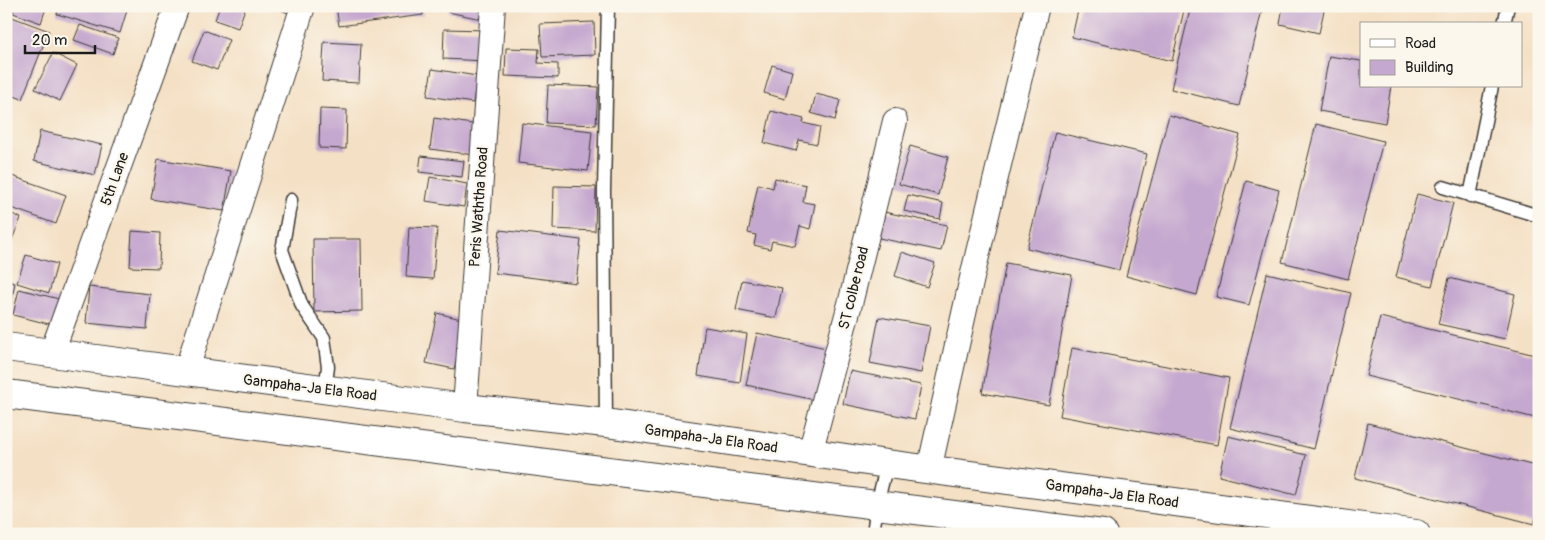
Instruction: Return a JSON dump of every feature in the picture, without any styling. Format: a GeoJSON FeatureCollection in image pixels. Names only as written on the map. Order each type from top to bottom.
{"type":"FeatureCollection","features":[{"type":"Feature","properties":{"kind":"highway","name":"Gampaha-Ja Ela Road"},"geometry":{"type":"LineString","coordinates":[[6,347],[465,408],[606,423],[929,470],[1416,534]]}},
{"type":"Feature","properties":{"kind":"highway"},"geometry":{"type":"LineString","coordinates":[[6,394],[1103,534]]}},
{"type":"Feature","properties":{"kind":"street","name":"5th Lane"},"geometry":{"type":"LineString","coordinates":[[52,352],[177,6]]}},
{"type":"Feature","properties":{"kind":"street"},"geometry":{"type":"LineString","coordinates":[[186,372],[303,6]]}},
{"type":"Feature","properties":{"kind":"street","name":"Peris Waththa Road"},"geometry":{"type":"LineString","coordinates":[[465,408],[493,6]]}},
{"type":"Feature","properties":{"kind":"street"},"geometry":{"type":"LineString","coordinates":[[929,470],[976,260],[1038,6]]}},
{"type":"Feature","properties":{"kind":"street","name":"ST colbe road"},"geometry":{"type":"LineString","coordinates":[[810,453],[851,300],[895,121]]}},
{"type":"Feature","properties":{"kind":"lane"},"geometry":{"type":"LineString","coordinates":[[606,423],[604,190],[608,6]]}},
{"type":"Feature","properties":{"kind":"lane"},"geometry":{"type":"LineString","coordinates":[[1504,22],[1508,6]]}},
{"type":"Feature","properties":{"kind":"lane"},"geometry":{"type":"LineString","coordinates":[[1470,196],[1492,88]]}},
{"type":"Feature","properties":{"kind":"lane"},"geometry":{"type":"LineString","coordinates":[[1442,188],[1539,216]]}},
{"type":"Feature","properties":{"kind":"lane"},"geometry":{"type":"LineString","coordinates":[[291,200],[282,250],[302,306],[324,338],[328,367],[325,390]]}},
{"type":"Feature","properties":{"kind":"lane"},"geometry":{"type":"LineString","coordinates":[[873,534],[877,504],[887,464]]}},
{"type":"Feature","properties":{"kind":"building"},"geometry":{"type":"Polygon","coordinates":[[[15,6],[42,6],[46,8],[41,23],[13,13],[15,6]]]}},
{"type":"Feature","properties":{"kind":"building"},"geometry":{"type":"Polygon","coordinates":[[[59,6],[128,7],[120,33],[57,14],[59,6]]]}},
{"type":"Feature","properties":{"kind":"building"},"geometry":{"type":"Polygon","coordinates":[[[220,6],[246,6],[238,28],[215,20],[220,6]]]}},
{"type":"Feature","properties":{"kind":"building"},"geometry":{"type":"Polygon","coordinates":[[[273,6],[293,6],[290,14],[273,6]]]}},
{"type":"Feature","properties":{"kind":"building"},"geometry":{"type":"Polygon","coordinates":[[[336,6],[422,6],[423,15],[339,26],[336,6]]]}},
{"type":"Feature","properties":{"kind":"building"},"geometry":{"type":"Polygon","coordinates":[[[449,6],[489,6],[486,20],[448,12],[449,6]]]}},
{"type":"Feature","properties":{"kind":"building"},"geometry":{"type":"Polygon","coordinates":[[[1079,6],[1185,6],[1172,61],[1072,37],[1079,6]]]}},
{"type":"Feature","properties":{"kind":"building"},"geometry":{"type":"Polygon","coordinates":[[[1191,6],[1263,6],[1239,106],[1171,89],[1191,6]]]}},
{"type":"Feature","properties":{"kind":"building"},"geometry":{"type":"Polygon","coordinates":[[[1283,6],[1325,6],[1319,33],[1280,24],[1283,6]]]}},
{"type":"Feature","properties":{"kind":"building"},"geometry":{"type":"Polygon","coordinates":[[[12,17],[49,31],[22,99],[6,93],[6,31],[12,17]]]}},
{"type":"Feature","properties":{"kind":"building"},"geometry":{"type":"Polygon","coordinates":[[[594,22],[595,55],[542,57],[540,24],[594,22]]]}},
{"type":"Feature","properties":{"kind":"building"},"geometry":{"type":"Polygon","coordinates":[[[80,25],[118,38],[113,54],[74,40],[80,25]]]}},
{"type":"Feature","properties":{"kind":"building"},"geometry":{"type":"Polygon","coordinates":[[[444,29],[487,30],[486,61],[443,59],[444,29]]]}},
{"type":"Feature","properties":{"kind":"building"},"geometry":{"type":"Polygon","coordinates":[[[204,30],[229,40],[217,70],[192,61],[204,30]]]}},
{"type":"Feature","properties":{"kind":"building"},"geometry":{"type":"Polygon","coordinates":[[[324,42],[361,44],[359,83],[322,81],[324,42]]]}},
{"type":"Feature","properties":{"kind":"building"},"geometry":{"type":"Polygon","coordinates":[[[506,48],[539,49],[538,63],[558,64],[558,78],[505,76],[506,48]]]}},
{"type":"Feature","properties":{"kind":"building"},"geometry":{"type":"Polygon","coordinates":[[[53,53],[77,65],[60,101],[35,89],[53,53]]]}},
{"type":"Feature","properties":{"kind":"building"},"geometry":{"type":"Polygon","coordinates":[[[1329,56],[1360,61],[1360,88],[1391,88],[1385,123],[1319,111],[1329,56]]]}},
{"type":"Feature","properties":{"kind":"building"},"geometry":{"type":"Polygon","coordinates":[[[772,65],[792,71],[785,99],[764,93],[772,65]]]}},
{"type":"Feature","properties":{"kind":"building"},"geometry":{"type":"Polygon","coordinates":[[[432,69],[477,76],[473,103],[427,96],[432,69]]]}},
{"type":"Feature","properties":{"kind":"building"},"geometry":{"type":"Polygon","coordinates":[[[548,85],[598,87],[596,125],[546,123],[548,85]]]}},
{"type":"Feature","properties":{"kind":"building"},"geometry":{"type":"Polygon","coordinates":[[[816,94],[840,100],[835,120],[811,113],[816,94]]]}},
{"type":"Feature","properties":{"kind":"building"},"geometry":{"type":"Polygon","coordinates":[[[320,109],[347,110],[346,149],[319,148],[320,109]]]}},
{"type":"Feature","properties":{"kind":"building"},"geometry":{"type":"Polygon","coordinates":[[[771,111],[804,119],[803,123],[820,127],[817,144],[799,140],[796,151],[764,143],[771,111]]]}},
{"type":"Feature","properties":{"kind":"building"},"geometry":{"type":"Polygon","coordinates":[[[1169,115],[1240,135],[1197,295],[1126,276],[1169,115]]]}},
{"type":"Feature","properties":{"kind":"building"},"geometry":{"type":"Polygon","coordinates":[[[434,118],[478,125],[474,155],[430,149],[434,118]]]}},
{"type":"Feature","properties":{"kind":"building"},"geometry":{"type":"Polygon","coordinates":[[[522,123],[592,131],[588,171],[518,163],[522,123]]]}},
{"type":"Feature","properties":{"kind":"building"},"geometry":{"type":"Polygon","coordinates":[[[1316,124],[1383,141],[1348,279],[1282,262],[1316,124]]]}},
{"type":"Feature","properties":{"kind":"building"},"geometry":{"type":"Polygon","coordinates":[[[40,131],[102,145],[95,175],[34,161],[40,131]]]}},
{"type":"Feature","properties":{"kind":"building"},"geometry":{"type":"Polygon","coordinates":[[[1055,132],[1147,154],[1119,270],[1027,248],[1055,132]]]}},
{"type":"Feature","properties":{"kind":"building"},"geometry":{"type":"Polygon","coordinates":[[[910,146],[948,157],[938,195],[899,184],[910,146]]]}},
{"type":"Feature","properties":{"kind":"building"},"geometry":{"type":"Polygon","coordinates":[[[421,156],[464,161],[462,177],[419,172],[421,156]]]}},
{"type":"Feature","properties":{"kind":"building"},"geometry":{"type":"Polygon","coordinates":[[[158,159],[231,171],[224,211],[151,199],[158,159]]]}},
{"type":"Feature","properties":{"kind":"building"},"geometry":{"type":"Polygon","coordinates":[[[12,176],[66,195],[56,224],[6,206],[6,191],[12,176]]]}},
{"type":"Feature","properties":{"kind":"building"},"geometry":{"type":"Polygon","coordinates":[[[430,177],[467,184],[464,207],[426,201],[430,177]]]}},
{"type":"Feature","properties":{"kind":"building"},"geometry":{"type":"Polygon","coordinates":[[[775,178],[806,185],[803,202],[815,204],[810,229],[800,226],[795,246],[772,241],[770,249],[754,245],[756,235],[748,233],[758,184],[773,188],[775,178]]]}},
{"type":"Feature","properties":{"kind":"building"},"geometry":{"type":"Polygon","coordinates":[[[1246,181],[1279,190],[1249,305],[1216,297],[1246,181]]]}},
{"type":"Feature","properties":{"kind":"building"},"geometry":{"type":"Polygon","coordinates":[[[554,186],[596,187],[595,231],[553,229],[554,186]]]}},
{"type":"Feature","properties":{"kind":"building"},"geometry":{"type":"Polygon","coordinates":[[[1417,194],[1453,203],[1432,286],[1396,277],[1417,194]]]}},
{"type":"Feature","properties":{"kind":"building"},"geometry":{"type":"Polygon","coordinates":[[[908,195],[943,203],[940,219],[904,211],[908,195]]]}},
{"type":"Feature","properties":{"kind":"building"},"geometry":{"type":"Polygon","coordinates":[[[6,211],[21,218],[11,242],[6,240],[6,211]]]}},
{"type":"Feature","properties":{"kind":"building"},"geometry":{"type":"Polygon","coordinates":[[[884,212],[947,225],[941,251],[879,238],[884,212]]]}},
{"type":"Feature","properties":{"kind":"building"},"geometry":{"type":"Polygon","coordinates":[[[409,227],[437,228],[433,279],[406,277],[409,227]]]}},
{"type":"Feature","properties":{"kind":"building"},"geometry":{"type":"Polygon","coordinates":[[[500,230],[581,240],[576,283],[495,273],[500,230]]]}},
{"type":"Feature","properties":{"kind":"building"},"geometry":{"type":"Polygon","coordinates":[[[132,231],[160,233],[159,268],[130,267],[132,231]]]}},
{"type":"Feature","properties":{"kind":"building"},"geometry":{"type":"Polygon","coordinates":[[[313,239],[361,239],[362,311],[314,312],[313,239]]]}},
{"type":"Feature","properties":{"kind":"building"},"geometry":{"type":"Polygon","coordinates":[[[902,252],[935,263],[927,287],[895,276],[902,252]]]}},
{"type":"Feature","properties":{"kind":"building"},"geometry":{"type":"Polygon","coordinates":[[[26,255],[57,264],[49,293],[17,283],[26,255]]]}},
{"type":"Feature","properties":{"kind":"building"},"geometry":{"type":"Polygon","coordinates":[[[1006,263],[1072,275],[1049,405],[982,393],[1006,263]]]}},
{"type":"Feature","properties":{"kind":"building"},"geometry":{"type":"Polygon","coordinates":[[[1267,273],[1351,293],[1314,449],[1230,428],[1267,273]]]}},
{"type":"Feature","properties":{"kind":"building"},"geometry":{"type":"Polygon","coordinates":[[[1449,278],[1515,294],[1505,339],[1438,324],[1449,278]]]}},
{"type":"Feature","properties":{"kind":"building"},"geometry":{"type":"Polygon","coordinates":[[[742,280],[782,288],[776,318],[736,310],[742,280]]]}},
{"type":"Feature","properties":{"kind":"building"},"geometry":{"type":"Polygon","coordinates":[[[6,281],[15,283],[8,318],[6,317],[6,281]]]}},
{"type":"Feature","properties":{"kind":"building"},"geometry":{"type":"Polygon","coordinates":[[[89,287],[150,294],[147,329],[86,323],[89,287]]]}},
{"type":"Feature","properties":{"kind":"building"},"geometry":{"type":"Polygon","coordinates":[[[19,289],[63,300],[57,326],[13,315],[19,289]]]}},
{"type":"Feature","properties":{"kind":"building"},"geometry":{"type":"Polygon","coordinates":[[[437,313],[465,320],[454,369],[426,363],[437,313]]]}},
{"type":"Feature","properties":{"kind":"building"},"geometry":{"type":"Polygon","coordinates":[[[879,317],[930,326],[921,373],[870,363],[879,317]]]}},
{"type":"Feature","properties":{"kind":"building"},"geometry":{"type":"Polygon","coordinates":[[[1380,317],[1539,356],[1539,419],[1366,376],[1380,317]]]}},
{"type":"Feature","properties":{"kind":"building"},"geometry":{"type":"Polygon","coordinates":[[[705,327],[747,334],[740,383],[698,376],[705,327]]]}},
{"type":"Feature","properties":{"kind":"building"},"geometry":{"type":"Polygon","coordinates":[[[757,333],[831,349],[819,401],[746,385],[757,333]]]}},
{"type":"Feature","properties":{"kind":"building"},"geometry":{"type":"Polygon","coordinates":[[[1072,348],[1229,378],[1217,445],[1060,416],[1072,348]]]}},
{"type":"Feature","properties":{"kind":"building"},"geometry":{"type":"Polygon","coordinates":[[[850,371],[921,385],[915,419],[843,404],[850,371]]]}},
{"type":"Feature","properties":{"kind":"building"},"geometry":{"type":"Polygon","coordinates":[[[1368,423],[1539,467],[1539,505],[1534,524],[1355,478],[1368,423]]]}},
{"type":"Feature","properties":{"kind":"building"},"geometry":{"type":"Polygon","coordinates":[[[1228,436],[1306,455],[1296,495],[1219,476],[1228,436]]]}}]}
